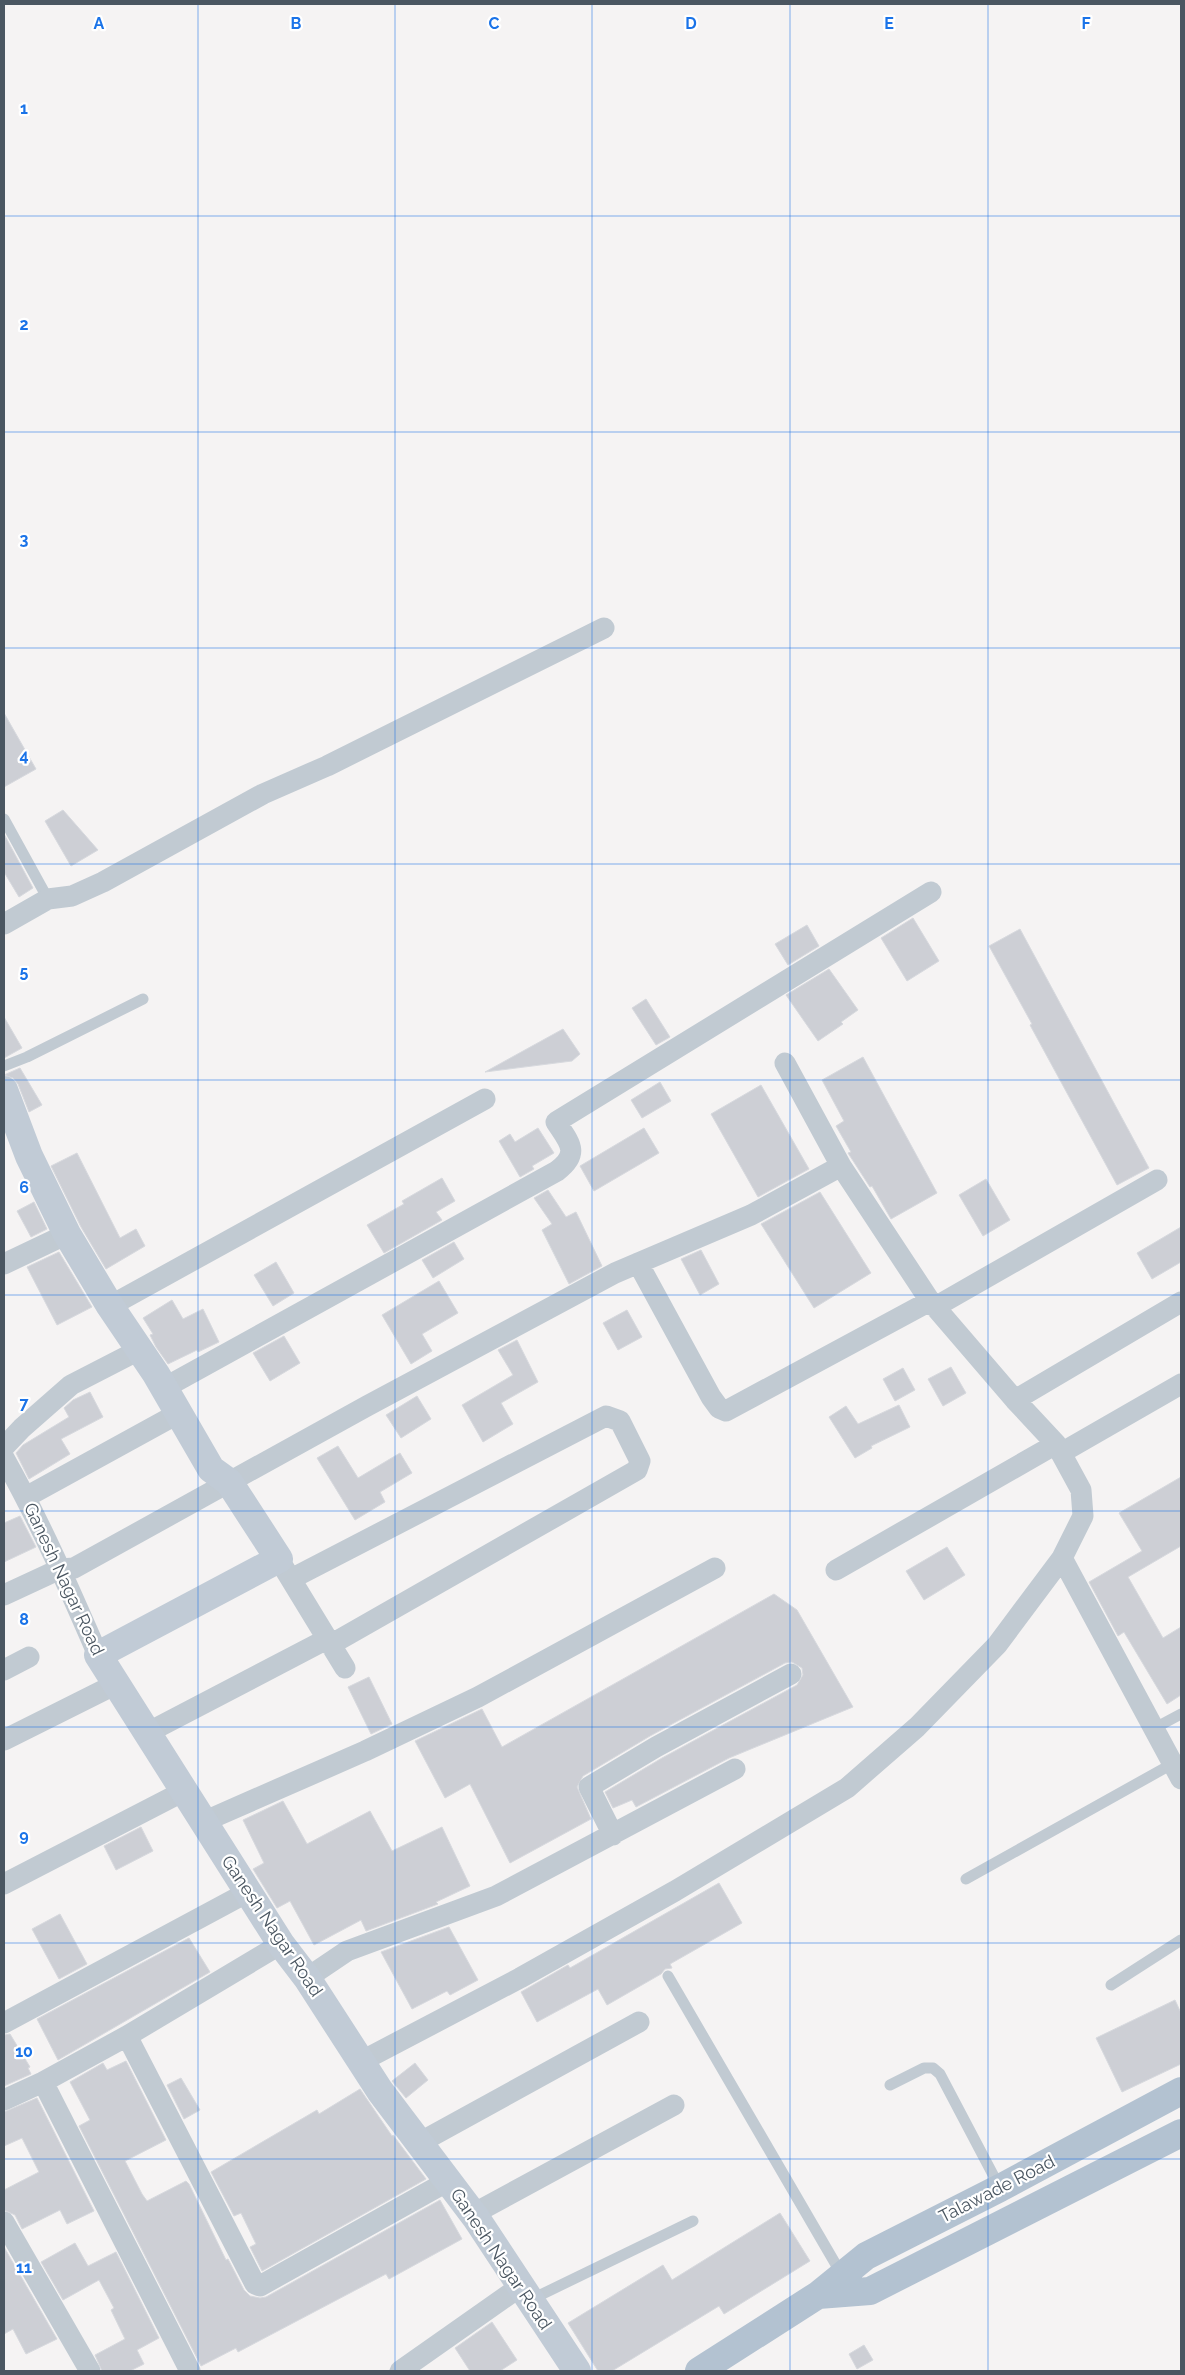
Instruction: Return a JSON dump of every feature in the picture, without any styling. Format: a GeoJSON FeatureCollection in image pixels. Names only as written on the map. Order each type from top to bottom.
{"type":"FeatureCollection","features":[{"type":"Feature","properties":{"kind":"main road","name":"Talawade Road"},"geometry":{"type":"LineString","coordinates":[[699,2371],[818,2295],[866,2256],[1000,2188],[1181,2091]]}},
{"type":"Feature","properties":{"kind":"main road","name":"Talawade Road"},"geometry":{"type":"LineString","coordinates":[[818,2295],[870,2291],[1181,2133]]}},
{"type":"Feature","properties":{"kind":"street"},"geometry":{"type":"LineString","coordinates":[[4,924],[48,899],[72,896],[103,882],[263,794],[327,766],[604,628]]}},
{"type":"Feature","properties":{"kind":"street"},"geometry":{"type":"LineString","coordinates":[[164,1388],[557,1171],[567,1163],[571,1156],[571,1146],[556,1122],[931,892]]}},
{"type":"Feature","properties":{"kind":"street"},"geometry":{"type":"LineString","coordinates":[[360,2062],[520,1978],[675,1891],[847,1788],[917,1727],[997,1645],[1062,1558],[1083,1516],[1081,1490],[1059,1448],[1015,1400],[933,1304],[841,1166],[785,1063]]}},
{"type":"Feature","properties":{"kind":"street"},"geometry":{"type":"LineString","coordinates":[[4,1090],[29,1156],[67,1234],[110,1306],[164,1388],[211,1468],[229,1482],[285,1569],[344,1668]]}},
{"type":"Feature","properties":{"kind":"street"},"geometry":{"type":"LineString","coordinates":[[110,1306],[485,1098]]}},
{"type":"Feature","properties":{"kind":"street"},"geometry":{"type":"LineString","coordinates":[[4,1595],[60,1569],[74,1568],[375,1401],[638,1263],[751,1215],[841,1166]]}},
{"type":"Feature","properties":{"kind":"street"},"geometry":{"type":"LineString","coordinates":[[638,1263],[711,1397],[719,1408],[726,1411],[933,1304],[1157,1180]]}},
{"type":"Feature","properties":{"kind":"street"},"geometry":{"type":"LineString","coordinates":[[4,1264],[67,1234]]}},
{"type":"Feature","properties":{"kind":"street"},"geometry":{"type":"LineString","coordinates":[[1015,1400],[1181,1302]]}},
{"type":"Feature","properties":{"kind":"street"},"geometry":{"type":"LineString","coordinates":[[4,1447],[22,1428],[71,1386],[140,1350]]}},
{"type":"Feature","properties":{"kind":"street"},"geometry":{"type":"LineString","coordinates":[[836,1570],[1059,1448],[1181,1384]]}},
{"type":"Feature","properties":{"kind":"street"},"geometry":{"type":"LineString","coordinates":[[26,1497],[179,1413]]}},
{"type":"Feature","properties":{"kind":"street"},"geometry":{"type":"LineString","coordinates":[[98,1655],[285,1569],[606,1416],[620,1421],[640,1461],[637,1470],[329,1642],[147,1733]]}},
{"type":"Feature","properties":{"kind":"street","name":"Ganesh Nagar Road"},"geometry":{"type":"LineString","coordinates":[[4,1458],[26,1497],[98,1655],[116,1684],[281,1944],[307,1978],[360,2062],[473,2214],[577,2371]]}},
{"type":"Feature","properties":{"kind":"street"},"geometry":{"type":"LineString","coordinates":[[1062,1558],[1177,1771]]}},
{"type":"Feature","properties":{"kind":"street"},"geometry":{"type":"LineString","coordinates":[[204,1822],[365,1752],[478,1697],[715,1568]]}},
{"type":"Feature","properties":{"kind":"street"},"geometry":{"type":"LineString","coordinates":[[4,1670],[29,1657]]}},
{"type":"Feature","properties":{"kind":"street"},"geometry":{"type":"LineString","coordinates":[[613,1835],[589,1787],[656,1747],[791,1674]]}},
{"type":"Feature","properties":{"kind":"street"},"geometry":{"type":"LineString","coordinates":[[4,1740],[116,1684]]}},
{"type":"Feature","properties":{"kind":"street"},"geometry":{"type":"LineString","coordinates":[[307,1978],[347,1951],[496,1896],[735,1769]]}},
{"type":"Feature","properties":{"kind":"street"},"geometry":{"type":"LineString","coordinates":[[4,1884],[184,1791]]}},
{"type":"Feature","properties":{"kind":"street"},"geometry":{"type":"LineString","coordinates":[[4,2023],[248,1892]]}},
{"type":"Feature","properties":{"kind":"street"},"geometry":{"type":"LineString","coordinates":[[4,2100],[43,2082],[127,2036],[281,1944]]}},
{"type":"Feature","properties":{"kind":"street"},"geometry":{"type":"LineString","coordinates":[[419,2143],[639,2022]]}},
{"type":"Feature","properties":{"kind":"street"},"geometry":{"type":"LineString","coordinates":[[127,2036],[255,2284],[260,2286],[448,2181]]}},
{"type":"Feature","properties":{"kind":"street"},"geometry":{"type":"LineString","coordinates":[[43,2082],[190,2371]]}},
{"type":"Feature","properties":{"kind":"street"},"geometry":{"type":"LineString","coordinates":[[473,2214],[674,2105]]}},
{"type":"Feature","properties":{"kind":"street"},"geometry":{"type":"LineString","coordinates":[[4,2222],[90,2371]]}},
{"type":"Feature","properties":{"kind":"street"},"geometry":{"type":"LineString","coordinates":[[400,2371],[525,2293]]}},
{"type":"Feature","properties":{"kind":"lane"},"geometry":{"type":"LineString","coordinates":[[4,819],[48,899]]}},
{"type":"Feature","properties":{"kind":"lane"},"geometry":{"type":"LineString","coordinates":[[4,1066],[27,1057],[143,1000]]}},
{"type":"Feature","properties":{"kind":"lane"},"geometry":{"type":"LineString","coordinates":[[1153,1729],[1181,1714]]}},
{"type":"Feature","properties":{"kind":"lane"},"geometry":{"type":"LineString","coordinates":[[966,1878],[1177,1771]]}},
{"type":"Feature","properties":{"kind":"lane"},"geometry":{"type":"LineString","coordinates":[[1111,1985],[1181,1940]]}},
{"type":"Feature","properties":{"kind":"lane"},"geometry":{"type":"LineString","coordinates":[[668,1976],[842,2275]]}},
{"type":"Feature","properties":{"kind":"lane"},"geometry":{"type":"LineString","coordinates":[[890,2085],[924,2068],[933,2068],[940,2074],[1000,2188]]}},
{"type":"Feature","properties":{"kind":"lane"},"geometry":{"type":"LineString","coordinates":[[525,2293],[693,2221]]}},
{"type":"Feature","properties":{"kind":"building"},"geometry":{"type":"Polygon","coordinates":[[[4,713],[36,769],[4,787],[4,713]]]}},
{"type":"Feature","properties":{"kind":"building"},"geometry":{"type":"Polygon","coordinates":[[[63,810],[98,850],[71,866],[45,821],[63,810]]]}},
{"type":"Feature","properties":{"kind":"building"},"geometry":{"type":"Polygon","coordinates":[[[4,834],[33,888],[19,897],[4,872],[4,834]]]}},
{"type":"Feature","properties":{"kind":"building"},"geometry":{"type":"Polygon","coordinates":[[[913,918],[939,961],[907,981],[881,938],[913,918]]]}},
{"type":"Feature","properties":{"kind":"building"},"geometry":{"type":"Polygon","coordinates":[[[807,925],[819,946],[788,965],[775,944],[807,925]]]}},
{"type":"Feature","properties":{"kind":"building"},"geometry":{"type":"Polygon","coordinates":[[[1020,929],[1149,1168],[1117,1185],[989,946],[1020,929]]]}},
{"type":"Feature","properties":{"kind":"building"},"geometry":{"type":"Polygon","coordinates":[[[829,969],[858,1010],[841,1022],[843,1024],[818,1041],[786,995],[829,969]]]}},
{"type":"Feature","properties":{"kind":"building"},"geometry":{"type":"Polygon","coordinates":[[[646,999],[670,1037],[656,1045],[632,1008],[646,999]]]}},
{"type":"Feature","properties":{"kind":"building"},"geometry":{"type":"Polygon","coordinates":[[[4,1017],[22,1048],[4,1058],[4,1017]]]}},
{"type":"Feature","properties":{"kind":"building"},"geometry":{"type":"Polygon","coordinates":[[[563,1029],[580,1054],[572,1061],[485,1072],[563,1029]]]}},
{"type":"Feature","properties":{"kind":"building"},"geometry":{"type":"Polygon","coordinates":[[[863,1057],[937,1193],[891,1219],[872,1186],[870,1187],[848,1153],[851,1152],[836,1126],[844,1121],[822,1080],[863,1057]]]}},
{"type":"Feature","properties":{"kind":"building"},"geometry":{"type":"Polygon","coordinates":[[[20,1068],[42,1105],[29,1112],[18,1084],[13,1078],[4,1075],[20,1068]]]}},
{"type":"Feature","properties":{"kind":"building"},"geometry":{"type":"Polygon","coordinates":[[[660,1082],[671,1101],[642,1118],[631,1100],[660,1082]]]}},
{"type":"Feature","properties":{"kind":"building"},"geometry":{"type":"Polygon","coordinates":[[[761,1085],[809,1169],[758,1197],[711,1114],[761,1085]]]}},
{"type":"Feature","properties":{"kind":"building"},"geometry":{"type":"Polygon","coordinates":[[[538,1128],[554,1153],[532,1166],[534,1169],[520,1177],[499,1141],[510,1134],[515,1142],[538,1128]]]}},
{"type":"Feature","properties":{"kind":"building"},"geometry":{"type":"Polygon","coordinates":[[[644,1128],[659,1153],[594,1191],[580,1166],[644,1128]]]}},
{"type":"Feature","properties":{"kind":"building"},"geometry":{"type":"Polygon","coordinates":[[[77,1153],[120,1238],[136,1229],[145,1246],[106,1269],[81,1227],[51,1166],[77,1153]]]}},
{"type":"Feature","properties":{"kind":"building"},"geometry":{"type":"Polygon","coordinates":[[[442,1178],[455,1201],[436,1212],[442,1220],[384,1253],[367,1225],[404,1204],[402,1201],[442,1178]]]}},
{"type":"Feature","properties":{"kind":"building"},"geometry":{"type":"Polygon","coordinates":[[[986,1179],[1010,1220],[983,1236],[959,1195],[986,1179]]]}},
{"type":"Feature","properties":{"kind":"building"},"geometry":{"type":"Polygon","coordinates":[[[548,1190],[566,1217],[576,1212],[602,1266],[569,1284],[542,1230],[552,1224],[534,1198],[548,1190]]]}},
{"type":"Feature","properties":{"kind":"building"},"geometry":{"type":"Polygon","coordinates":[[[820,1192],[871,1273],[814,1308],[761,1224],[820,1192]]]}},
{"type":"Feature","properties":{"kind":"building"},"geometry":{"type":"Polygon","coordinates":[[[34,1202],[47,1229],[31,1237],[17,1211],[34,1202]]]}},
{"type":"Feature","properties":{"kind":"building"},"geometry":{"type":"Polygon","coordinates":[[[1181,1227],[1181,1262],[1152,1279],[1137,1253],[1181,1227]]]}},
{"type":"Feature","properties":{"kind":"building"},"geometry":{"type":"Polygon","coordinates":[[[454,1242],[464,1259],[433,1278],[422,1260],[454,1242]]]}},
{"type":"Feature","properties":{"kind":"building"},"geometry":{"type":"Polygon","coordinates":[[[701,1250],[719,1284],[700,1295],[681,1259],[701,1250]]]}},
{"type":"Feature","properties":{"kind":"building"},"geometry":{"type":"Polygon","coordinates":[[[59,1252],[92,1307],[57,1325],[27,1267],[59,1252]]]}},
{"type":"Feature","properties":{"kind":"building"},"geometry":{"type":"Polygon","coordinates":[[[276,1262],[294,1293],[273,1306],[254,1275],[276,1262]]]}},
{"type":"Feature","properties":{"kind":"building"},"geometry":{"type":"Polygon","coordinates":[[[439,1281],[458,1313],[422,1334],[432,1351],[411,1364],[382,1315],[439,1281]]]}},
{"type":"Feature","properties":{"kind":"building"},"geometry":{"type":"Polygon","coordinates":[[[172,1300],[183,1319],[203,1309],[219,1342],[168,1364],[156,1347],[150,1335],[153,1334],[143,1318],[172,1300]]]}},
{"type":"Feature","properties":{"kind":"building"},"geometry":{"type":"Polygon","coordinates":[[[627,1310],[642,1337],[618,1350],[603,1323],[627,1310]]]}},
{"type":"Feature","properties":{"kind":"building"},"geometry":{"type":"Polygon","coordinates":[[[284,1336],[300,1363],[270,1381],[253,1353],[284,1336]]]}},
{"type":"Feature","properties":{"kind":"building"},"geometry":{"type":"Polygon","coordinates":[[[517,1340],[538,1382],[501,1403],[513,1424],[483,1442],[462,1405],[513,1375],[498,1350],[517,1340]]]}},
{"type":"Feature","properties":{"kind":"building"},"geometry":{"type":"Polygon","coordinates":[[[951,1367],[966,1393],[943,1406],[928,1379],[951,1367]]]}},
{"type":"Feature","properties":{"kind":"building"},"geometry":{"type":"Polygon","coordinates":[[[903,1368],[915,1390],[895,1401],[883,1379],[903,1368]]]}},
{"type":"Feature","properties":{"kind":"building"},"geometry":{"type":"Polygon","coordinates":[[[90,1392],[103,1417],[61,1439],[70,1454],[29,1479],[16,1453],[23,1445],[69,1417],[64,1408],[73,1400],[90,1392]]]}},
{"type":"Feature","properties":{"kind":"building"},"geometry":{"type":"Polygon","coordinates":[[[417,1396],[431,1419],[401,1438],[386,1415],[417,1396]]]}},
{"type":"Feature","properties":{"kind":"building"},"geometry":{"type":"Polygon","coordinates":[[[899,1405],[910,1427],[871,1446],[872,1448],[855,1458],[829,1417],[846,1406],[858,1424],[899,1405]]]}},
{"type":"Feature","properties":{"kind":"building"},"geometry":{"type":"Polygon","coordinates":[[[338,1446],[358,1478],[400,1453],[412,1473],[380,1492],[385,1502],[355,1520],[317,1458],[338,1446]]]}},
{"type":"Feature","properties":{"kind":"building"},"geometry":{"type":"Polygon","coordinates":[[[1181,1477],[1181,1546],[1128,1577],[1163,1638],[1181,1627],[1181,1695],[1167,1704],[1124,1632],[1118,1636],[1089,1582],[1142,1551],[1119,1513],[1181,1477]]]}},
{"type":"Feature","properties":{"kind":"building"},"geometry":{"type":"Polygon","coordinates":[[[20,1516],[36,1547],[4,1562],[4,1523],[20,1516]]]}},
{"type":"Feature","properties":{"kind":"building"},"geometry":{"type":"Polygon","coordinates":[[[947,1547],[965,1575],[924,1600],[906,1571],[947,1547]]]}},
{"type":"Feature","properties":{"kind":"building"},"geometry":{"type":"Polygon","coordinates":[[[774,1594],[797,1610],[853,1707],[729,1758],[636,1807],[632,1800],[613,1808],[605,1792],[662,1758],[797,1685],[803,1675],[802,1668],[792,1662],[785,1663],[650,1736],[583,1776],[577,1787],[591,1819],[510,1863],[470,1784],[445,1798],[415,1741],[482,1709],[502,1747],[774,1594]]]}},
{"type":"Feature","properties":{"kind":"building"},"geometry":{"type":"Polygon","coordinates":[[[369,1677],[392,1724],[371,1734],[348,1687],[369,1677]]]}},
{"type":"Feature","properties":{"kind":"building"},"geometry":{"type":"Polygon","coordinates":[[[283,1801],[307,1844],[370,1811],[392,1851],[442,1827],[470,1886],[436,1902],[438,1904],[366,1931],[361,1920],[314,1945],[290,1901],[277,1908],[253,1869],[264,1863],[243,1820],[283,1801]]]}},
{"type":"Feature","properties":{"kind":"building"},"geometry":{"type":"Polygon","coordinates":[[[141,1827],[153,1851],[116,1870],[104,1846],[141,1827]]]}},
{"type":"Feature","properties":{"kind":"building"},"geometry":{"type":"Polygon","coordinates":[[[719,1883],[742,1923],[670,1964],[672,1968],[665,1969],[661,1974],[607,2005],[598,1989],[537,2022],[521,1992],[568,1965],[570,1968],[719,1883]]]}},
{"type":"Feature","properties":{"kind":"building"},"geometry":{"type":"Polygon","coordinates":[[[60,1914],[87,1964],[59,1979],[32,1929],[60,1914]]]}},
{"type":"Feature","properties":{"kind":"building"},"geometry":{"type":"Polygon","coordinates":[[[449,1927],[478,1980],[450,1995],[447,1991],[412,2009],[381,1952],[449,1927]]]}},
{"type":"Feature","properties":{"kind":"building"},"geometry":{"type":"Polygon","coordinates":[[[189,1938],[210,1972],[58,2060],[37,2019],[189,1938]]]}},
{"type":"Feature","properties":{"kind":"building"},"geometry":{"type":"Polygon","coordinates":[[[1175,2000],[1181,2013],[1181,2064],[1122,2092],[1096,2038],[1175,2000]]]}},
{"type":"Feature","properties":{"kind":"building"},"geometry":{"type":"Polygon","coordinates":[[[10,2034],[30,2067],[28,2068],[31,2074],[4,2086],[4,2035],[10,2034]]]}},
{"type":"Feature","properties":{"kind":"building"},"geometry":{"type":"Polygon","coordinates":[[[126,2061],[166,2140],[125,2161],[142,2194],[147,2201],[186,2181],[226,2260],[228,2259],[244,2290],[250,2296],[266,2297],[440,2200],[462,2239],[389,2279],[386,2274],[238,2352],[236,2348],[201,2366],[79,2126],[90,2120],[70,2082],[103,2063],[107,2070],[126,2061]]]}},
{"type":"Feature","properties":{"kind":"building"},"geometry":{"type":"Polygon","coordinates":[[[415,2063],[428,2080],[406,2098],[392,2081],[415,2063]]]}},
{"type":"Feature","properties":{"kind":"building"},"geometry":{"type":"Polygon","coordinates":[[[181,2078],[200,2110],[184,2119],[167,2085],[181,2078]]]}},
{"type":"Feature","properties":{"kind":"building"},"geometry":{"type":"Polygon","coordinates":[[[360,2089],[392,2136],[426,2179],[262,2271],[250,2247],[256,2244],[241,2213],[234,2216],[211,2172],[317,2110],[319,2114],[360,2089]]]}},
{"type":"Feature","properties":{"kind":"building"},"geometry":{"type":"Polygon","coordinates":[[[37,2098],[94,2211],[67,2224],[60,2210],[22,2229],[15,2215],[4,2210],[4,2190],[39,2172],[22,2138],[4,2146],[4,2112],[37,2098]]]}},
{"type":"Feature","properties":{"kind":"building"},"geometry":{"type":"Polygon","coordinates":[[[780,2213],[810,2261],[724,2314],[719,2306],[612,2371],[598,2371],[568,2323],[663,2265],[672,2280],[780,2213]]]}},
{"type":"Feature","properties":{"kind":"building"},"geometry":{"type":"Polygon","coordinates":[[[75,2243],[88,2266],[116,2252],[159,2338],[137,2350],[144,2364],[130,2371],[102,2371],[95,2355],[125,2339],[111,2310],[114,2308],[99,2280],[63,2300],[41,2262],[75,2243]]]}},
{"type":"Feature","properties":{"kind":"building"},"geometry":{"type":"Polygon","coordinates":[[[4,2247],[57,2339],[26,2354],[13,2329],[4,2334],[4,2247]]]}},
{"type":"Feature","properties":{"kind":"building"},"geometry":{"type":"Polygon","coordinates":[[[492,2322],[517,2360],[500,2371],[470,2371],[455,2348],[492,2322]]]}},
{"type":"Feature","properties":{"kind":"building"},"geometry":{"type":"Polygon","coordinates":[[[864,2345],[873,2360],[857,2369],[849,2354],[864,2345]]]}}]}
